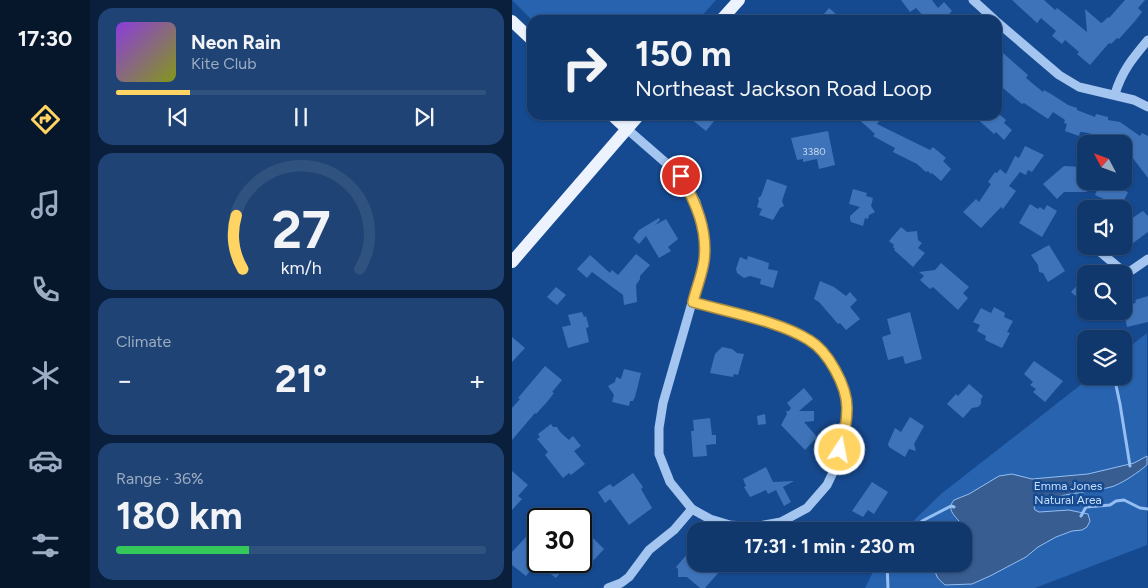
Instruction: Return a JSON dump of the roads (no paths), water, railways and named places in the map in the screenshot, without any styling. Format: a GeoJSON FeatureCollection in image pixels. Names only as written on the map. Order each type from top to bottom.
{"type":"FeatureCollection","features":[{"type":"Feature","properties":{"kind":"main road"},"geometry":{"type":"LineString","coordinates":[[726,15],[739,0]]}},
{"type":"Feature","properties":{"kind":"main road"},"geometry":{"type":"LineString","coordinates":[[512,21],[527,35]]}},
{"type":"Feature","properties":{"kind":"main road"},"geometry":{"type":"LineString","coordinates":[[618,120],[627,128]]}},
{"type":"Feature","properties":{"kind":"main road"},"geometry":{"type":"LineString","coordinates":[[512,262],[634,120]]}},
{"type":"Feature","properties":{"kind":"street"},"geometry":{"type":"LineString","coordinates":[[973,0],[988,15]]}},
{"type":"Feature","properties":{"kind":"street"},"geometry":{"type":"LineString","coordinates":[[1002,28],[1059,75],[1079,87],[1115,94],[1134,100],[1148,108]]}},
{"type":"Feature","properties":{"kind":"street"},"geometry":{"type":"LineString","coordinates":[[1115,94],[1120,77],[1129,61],[1148,40]]}},
{"type":"Feature","properties":{"kind":"street"},"geometry":{"type":"LineString","coordinates":[[627,128],[681,176],[696,202],[704,231],[704,260],[663,403],[659,428],[659,454],[670,482],[692,509],[710,519],[730,525],[753,527],[782,522],[807,508],[827,485],[837,464],[844,436],[847,406],[841,381],[828,358],[810,340],[782,327],[693,302]]}},
{"type":"Feature","properties":{"kind":"street"},"geometry":{"type":"LineString","coordinates":[[1103,255],[1124,272],[1132,270],[1148,259]]}},
{"type":"Feature","properties":{"kind":"street"},"geometry":{"type":"LineString","coordinates":[[608,588],[629,577],[650,550],[674,530],[692,509]]}},
{"type":"Feature","properties":{"kind":"waterway"},"geometry":{"type":"LineString","coordinates":[[1116,385],[1130,466]]}},
{"type":"Feature","properties":{"kind":"waterway"},"geometry":{"type":"LineString","coordinates":[[1081,516],[1086,507],[1110,505],[1116,501],[1124,500],[1140,508],[1148,509]]}},
{"type":"Feature","properties":{"kind":"waterway"},"geometry":{"type":"LineString","coordinates":[[921,522],[951,506],[954,507]]}},
{"type":"Feature","properties":{"kind":"waterway"},"geometry":{"type":"LineString","coordinates":[[887,572],[888,588]]}},
{"type":"Feature","properties":{"kind":"park label","name":"Emma Jones Natural Area"},"geometry":{"type":"Point","coordinates":[1068,493]}}]}
